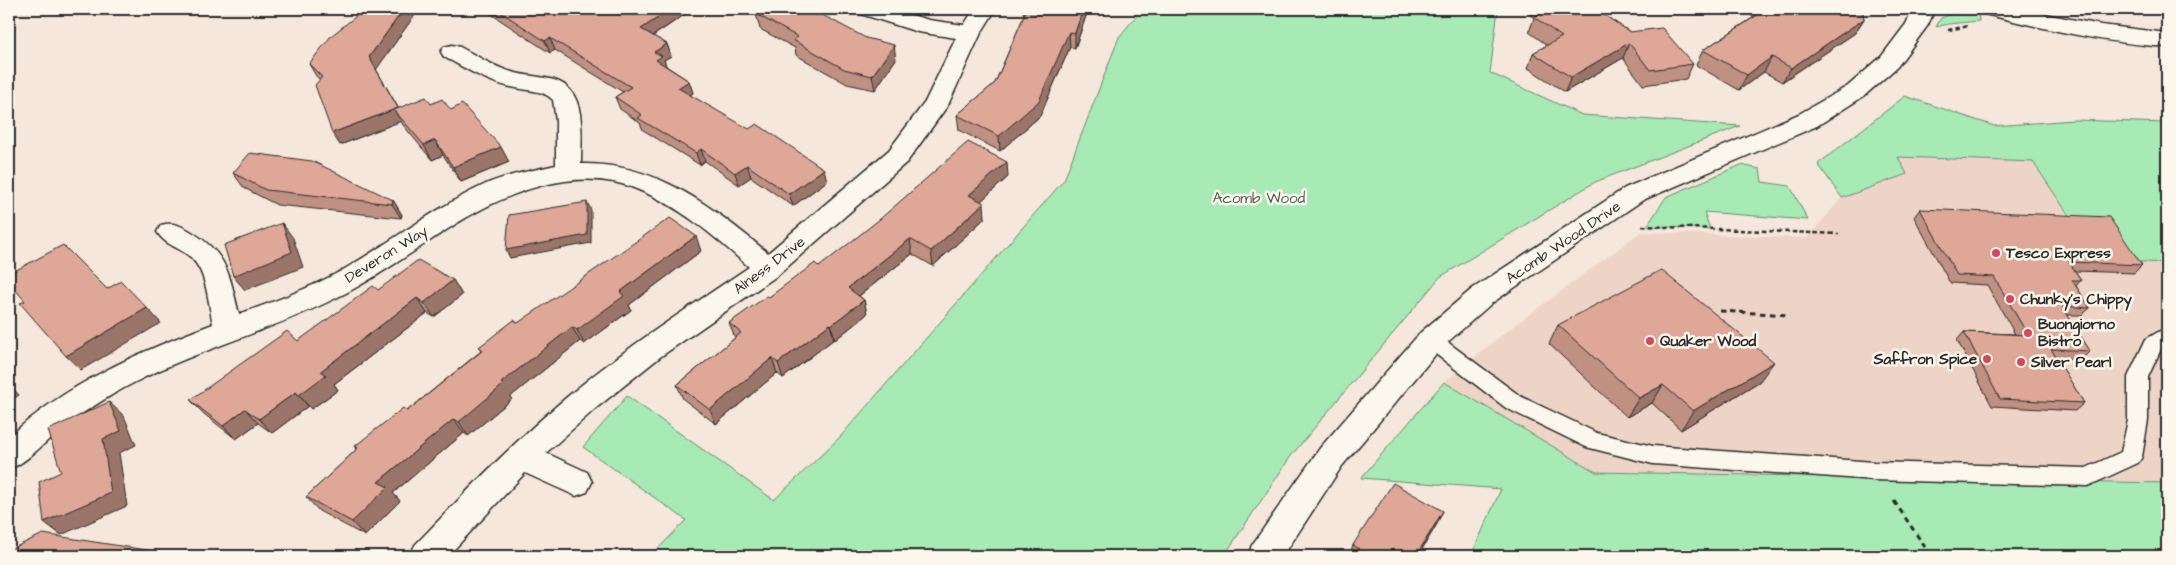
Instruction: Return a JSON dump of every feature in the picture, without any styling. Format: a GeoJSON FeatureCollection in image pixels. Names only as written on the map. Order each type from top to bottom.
{"type":"FeatureCollection","features":[{"type":"Feature","properties":{"kind":"street"},"geometry":{"type":"LineString","coordinates":[[869,9],[926,27],[970,33]]}},
{"type":"Feature","properties":{"kind":"street","name":"Alness Drive"},"geometry":{"type":"LineString","coordinates":[[427,556],[522,456],[584,400],[650,349],[768,268],[898,156],[936,105],[970,33],[985,9]]}},
{"type":"Feature","properties":{"kind":"street","name":"Acomb Wood Drive"},"geometry":{"type":"LineString","coordinates":[[1264,556],[1332,457],[1431,340],[1482,296],[1634,194],[1808,120],[1856,91],[1889,62],[1917,25],[1924,9]]}},
{"type":"Feature","properties":{"kind":"street"},"geometry":{"type":"LineString","coordinates":[[1993,9],[2075,27],[2167,40]]}},
{"type":"Feature","properties":{"kind":"street"},"geometry":{"type":"LineString","coordinates":[[452,52],[506,77],[554,88],[564,97],[568,115],[568,172]]}},
{"type":"Feature","properties":{"kind":"street","name":"Deveron Way"},"geometry":{"type":"LineString","coordinates":[[9,456],[67,407],[115,377],[228,330],[307,300],[356,275],[443,218],[485,195],[522,180],[568,172],[598,172],[628,176],[654,186],[683,202],[720,227],[768,268]]}},
{"type":"Feature","properties":{"kind":"street"},"geometry":{"type":"LineString","coordinates":[[170,232],[199,249],[214,271],[228,330]]}},
{"type":"Feature","properties":{"kind":"street"},"geometry":{"type":"LineString","coordinates":[[522,456],[576,482]]}},
{"type":"Feature","properties":{"kind":"lane"},"geometry":{"type":"LineString","coordinates":[[1431,340],[1513,402],[1593,441],[1653,455],[1874,471],[2088,477],[2131,457],[2138,420],[2138,376],[2152,344],[2167,335]]}},
{"type":"Feature","properties":{"kind":"path"},"geometry":{"type":"LineString","coordinates":[[1590,224],[1839,234]]}},
{"type":"Feature","properties":{"kind":"path"},"geometry":{"type":"LineString","coordinates":[[1720,311],[1790,315]]}},
{"type":"Feature","properties":{"kind":"path"},"geometry":{"type":"LineString","coordinates":[[1874,471],[1931,556]]}},
{"type":"Feature","properties":{"kind":"shaded area"},"geometry":{"type":"Polygon","coordinates":[[[1897,157],[2033,162],[2075,224],[2126,261],[2167,263],[2167,483],[1596,472],[1444,382],[1507,331],[1641,232],[1807,238],[1842,198],[1906,174],[1897,157]]]}},
{"type":"Feature","properties":{"kind":"green space","name":"Acomb Wood"},"geometry":{"type":"Polygon","coordinates":[[[1142,9],[1498,9],[1490,73],[1582,115],[1740,126],[1595,182],[1440,277],[1291,456],[1224,556],[651,556],[686,520],[583,447],[627,396],[774,500],[840,437],[1064,180],[1119,37],[1142,9]]]}},
{"type":"Feature","properties":{"kind":"green space"},"geometry":{"type":"Polygon","coordinates":[[[1957,12],[1978,13],[1979,21],[1936,27],[1941,18],[1957,12]]]}},
{"type":"Feature","properties":{"kind":"green space"},"geometry":{"type":"Polygon","coordinates":[[[1905,96],[1994,126],[2073,120],[2167,123],[2167,263],[2126,261],[2075,224],[2033,162],[1898,157],[1907,174],[1842,198],[1818,164],[1905,96]]]}},
{"type":"Feature","properties":{"kind":"green space"},"geometry":{"type":"Polygon","coordinates":[[[1741,165],[1760,169],[1762,182],[1790,186],[1808,220],[1704,212],[1710,229],[1647,226],[1666,197],[1741,165]]]}},
{"type":"Feature","properties":{"kind":"green space"},"geometry":{"type":"Polygon","coordinates":[[[1444,382],[1596,472],[2167,483],[2167,556],[1471,556],[1501,489],[1361,478],[1444,382]]]}},
{"type":"Feature","properties":{"kind":"building"},"geometry":{"type":"Polygon","coordinates":[[[365,9],[404,9],[369,57],[398,108],[332,133],[315,85],[322,77],[309,64],[331,36],[365,9]]]}},
{"type":"Feature","properties":{"kind":"building"},"geometry":{"type":"Polygon","coordinates":[[[496,9],[604,9],[611,13],[617,9],[671,9],[641,29],[667,44],[654,52],[662,56],[656,60],[689,81],[678,88],[749,129],[757,124],[824,169],[789,194],[747,165],[735,173],[701,149],[696,153],[638,118],[642,115],[615,97],[631,87],[550,38],[545,41],[496,9]]]}},
{"type":"Feature","properties":{"kind":"building"},"geometry":{"type":"Polygon","coordinates":[[[765,9],[811,9],[866,38],[894,45],[872,76],[844,69],[793,40],[798,37],[756,14],[765,9]]]}},
{"type":"Feature","properties":{"kind":"building"},"geometry":{"type":"Polygon","coordinates":[[[1024,9],[1083,9],[1075,33],[1069,32],[1039,101],[999,136],[957,115],[995,83],[1026,11],[1023,11],[1024,9]]]}},
{"type":"Feature","properties":{"kind":"building"},"geometry":{"type":"Polygon","coordinates":[[[1547,9],[1595,9],[1630,32],[1662,28],[1693,64],[1650,70],[1629,43],[1571,77],[1533,53],[1562,37],[1534,17],[1549,10],[1547,9]]]}},
{"type":"Feature","properties":{"kind":"building"},"geometry":{"type":"Polygon","coordinates":[[[1767,9],[1862,9],[1864,19],[1791,68],[1772,57],[1747,75],[1703,50],[1767,9]]]}},
{"type":"Feature","properties":{"kind":"building"},"geometry":{"type":"Polygon","coordinates":[[[426,97],[431,104],[442,99],[451,110],[462,104],[501,147],[453,167],[435,140],[424,145],[394,110],[426,97]]]}},
{"type":"Feature","properties":{"kind":"building"},"geometry":{"type":"Polygon","coordinates":[[[968,142],[1007,162],[969,195],[984,203],[931,251],[910,239],[848,288],[864,300],[778,363],[772,358],[710,410],[677,385],[741,333],[729,323],[767,296],[769,297],[815,263],[819,267],[880,219],[968,142]]]}},
{"type":"Feature","properties":{"kind":"building"},"geometry":{"type":"Polygon","coordinates":[[[250,153],[312,161],[393,200],[392,204],[266,190],[233,173],[250,153]]]}},
{"type":"Feature","properties":{"kind":"building"},"geometry":{"type":"Polygon","coordinates":[[[587,202],[587,235],[506,250],[509,215],[587,202]]]}},
{"type":"Feature","properties":{"kind":"building"},"geometry":{"type":"Polygon","coordinates":[[[1920,209],[2109,217],[2142,265],[2069,262],[2081,280],[2072,280],[2090,308],[2062,306],[2090,351],[2051,349],[2084,403],[2000,399],[1964,332],[2028,335],[1994,277],[1957,275],[1920,209]]]}},
{"type":"Feature","properties":{"kind":"building"},"geometry":{"type":"Polygon","coordinates":[[[670,218],[696,236],[620,292],[624,296],[577,330],[572,327],[501,383],[503,385],[459,422],[454,419],[378,482],[388,487],[352,522],[306,497],[358,448],[355,446],[403,408],[407,411],[483,350],[479,347],[514,320],[518,323],[670,218]]]}},
{"type":"Feature","properties":{"kind":"building"},"geometry":{"type":"Polygon","coordinates":[[[282,223],[292,252],[233,276],[224,245],[282,223]]]}},
{"type":"Feature","properties":{"kind":"building"},"geometry":{"type":"Polygon","coordinates":[[[63,245],[107,289],[121,281],[147,308],[66,356],[20,303],[25,301],[9,282],[9,274],[63,245]]]}},
{"type":"Feature","properties":{"kind":"building"},"geometry":{"type":"Polygon","coordinates":[[[418,260],[453,280],[424,303],[417,298],[321,371],[326,375],[299,395],[296,392],[259,419],[245,409],[223,426],[190,400],[287,331],[298,341],[373,286],[378,290],[418,260]]]}},
{"type":"Feature","properties":{"kind":"building"},"geometry":{"type":"Polygon","coordinates":[[[1661,270],[1774,362],[1693,411],[1663,385],[1639,398],[1558,325],[1661,270]]]}},
{"type":"Feature","properties":{"kind":"building"},"geometry":{"type":"Polygon","coordinates":[[[109,402],[121,431],[103,439],[111,493],[44,522],[39,482],[61,472],[48,430],[109,402]]]}},
{"type":"Feature","properties":{"kind":"building"},"geometry":{"type":"Polygon","coordinates":[[[1393,483],[1443,511],[1416,556],[1354,556],[1359,549],[1353,545],[1393,483]]]}},
{"type":"Feature","properties":{"kind":"building"},"geometry":{"type":"Polygon","coordinates":[[[43,534],[172,554],[170,556],[9,556],[9,550],[43,534]]]}},
{"type":"Feature","properties":{"kind":"place","name":"Tesco Express"},"geometry":{"type":"Point","coordinates":[1996,253]}},
{"type":"Feature","properties":{"kind":"place","name":"Chunky's Chippy"},"geometry":{"type":"Point","coordinates":[2010,299]}},
{"type":"Feature","properties":{"kind":"place","name":"Buongiorno Bistro"},"geometry":{"type":"Point","coordinates":[2028,333]}},
{"type":"Feature","properties":{"kind":"place","name":"Quaker Wood"},"geometry":{"type":"Point","coordinates":[1650,341]}},
{"type":"Feature","properties":{"kind":"place","name":"Saffron Spice"},"geometry":{"type":"Point","coordinates":[1987,359]}},
{"type":"Feature","properties":{"kind":"place","name":"Silver Pearl"},"geometry":{"type":"Point","coordinates":[2021,362]}}]}
